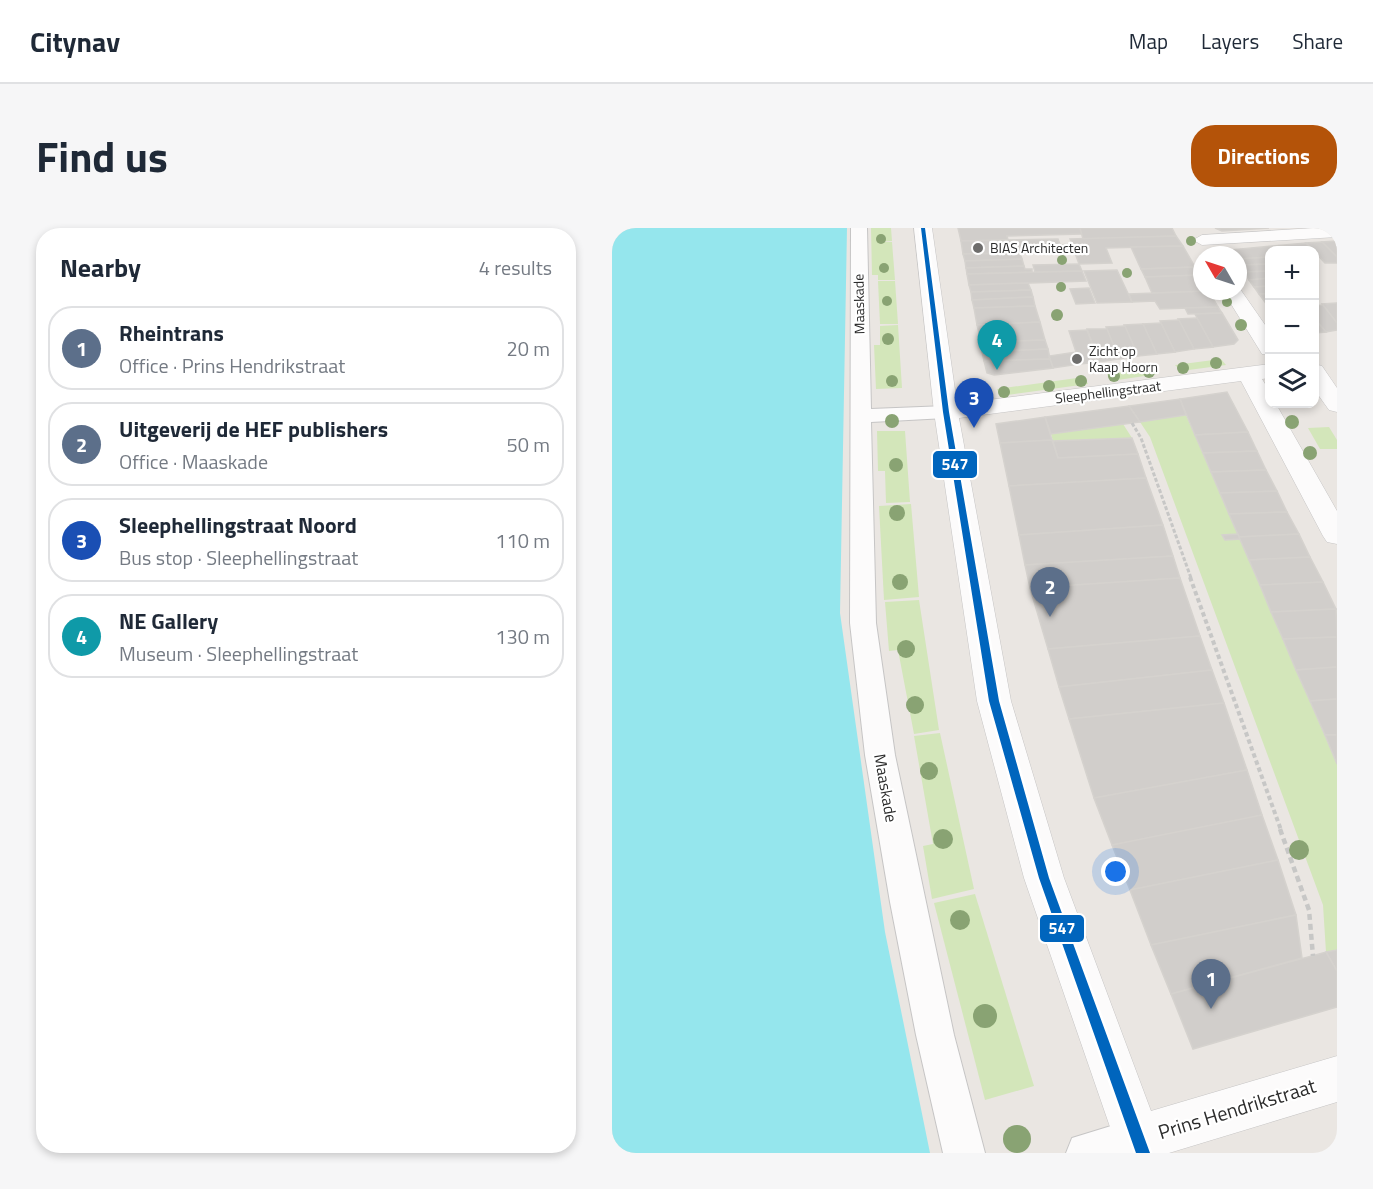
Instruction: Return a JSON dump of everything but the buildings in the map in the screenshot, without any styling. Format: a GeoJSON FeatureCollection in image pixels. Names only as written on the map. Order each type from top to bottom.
{"type":"FeatureCollection","features":[{"type":"Feature","properties":{"kind":"street","name":"Maaskade"},"geometry":{"type":"LineString","coordinates":[[859,228],[862,601],[880,755],[932,1024],[964,1153]]}},
{"type":"Feature","properties":{"kind":"street"},"geometry":{"type":"LineString","coordinates":[[923,228],[946,412],[983,649],[1002,732],[1044,878],[1140,1146],[1087,1153]]}},
{"type":"Feature","properties":{"kind":"street"},"geometry":{"type":"LineString","coordinates":[[1202,241],[1337,232]]}},
{"type":"Feature","properties":{"kind":"street"},"geometry":{"type":"LineString","coordinates":[[1239,300],[1265,343]]}},
{"type":"Feature","properties":{"kind":"street"},"geometry":{"type":"LineString","coordinates":[[1320,366],[1337,405]]}},
{"type":"Feature","properties":{"kind":"street"},"geometry":{"type":"LineString","coordinates":[[1259,372],[1337,536]]}},
{"type":"Feature","properties":{"kind":"street","name":"Sleephellingstraat"},"geometry":{"type":"LineString","coordinates":[[946,412],[1259,372]]}},
{"type":"Feature","properties":{"kind":"street"},"geometry":{"type":"LineString","coordinates":[[861,416],[946,412]]}},
{"type":"Feature","properties":{"kind":"street","name":"Prins Hendrikstraat"},"geometry":{"type":"LineString","coordinates":[[1140,1146],[1337,1079]]}},
{"type":"Feature","properties":{"kind":"path"},"geometry":{"type":"LineString","coordinates":[[1132,423],[1141,438],[1309,910],[1313,956]]}},
{"type":"Feature","properties":{"kind":"green space"},"geometry":{"type":"Polygon","coordinates":[[[871,228],[891,228],[892,241],[878,242],[892,242],[895,280],[878,280],[878,275],[872,275],[871,228]]]}},
{"type":"Feature","properties":{"kind":"green space"},"geometry":{"type":"Polygon","coordinates":[[[878,281],[895,281],[898,324],[880,324],[878,281]]]}},
{"type":"Feature","properties":{"kind":"green space"},"geometry":{"type":"Polygon","coordinates":[[[898,325],[902,388],[876,389],[874,345],[880,345],[880,326],[898,325]]]}},
{"type":"Feature","properties":{"kind":"green space"},"geometry":{"type":"Polygon","coordinates":[[[1221,359],[1226,365],[1181,371],[1175,365],[1221,359]]]}},
{"type":"Feature","properties":{"kind":"green space"},"geometry":{"type":"Polygon","coordinates":[[[1153,368],[1158,374],[1111,381],[1107,374],[1153,368]]]}},
{"type":"Feature","properties":{"kind":"green space"},"geometry":{"type":"Polygon","coordinates":[[[1084,377],[1088,384],[1000,396],[997,389],[1084,377]]]}},
{"type":"Feature","properties":{"kind":"green space"},"geometry":{"type":"Polygon","coordinates":[[[1186,415],[1238,534],[1223,535],[1225,540],[1240,539],[1337,764],[1337,950],[1326,952],[1323,905],[1150,437],[1140,422],[1186,415]]]}},
{"type":"Feature","properties":{"kind":"green space"},"geometry":{"type":"Polygon","coordinates":[[[1123,424],[1132,438],[1053,441],[1051,434],[1123,424]]]}},
{"type":"Feature","properties":{"kind":"green space"},"geometry":{"type":"Polygon","coordinates":[[[1329,427],[1337,440],[1337,449],[1320,449],[1308,428],[1329,427]]]}},
{"type":"Feature","properties":{"kind":"green space"},"geometry":{"type":"Polygon","coordinates":[[[877,431],[905,431],[910,502],[886,503],[885,471],[878,471],[877,431]]]}},
{"type":"Feature","properties":{"kind":"green space"},"geometry":{"type":"Polygon","coordinates":[[[911,504],[919,597],[884,600],[879,506],[911,504]]]}},
{"type":"Feature","properties":{"kind":"green space"},"geometry":{"type":"Polygon","coordinates":[[[919,600],[939,730],[914,734],[898,650],[889,651],[885,602],[919,600]]]}},
{"type":"Feature","properties":{"kind":"green space"},"geometry":{"type":"Polygon","coordinates":[[[940,733],[974,889],[932,899],[923,846],[933,844],[914,736],[940,733]]]}},
{"type":"Feature","properties":{"kind":"green space"},"geometry":{"type":"Polygon","coordinates":[[[975,894],[1034,1086],[985,1100],[934,903],[975,894]]]}},
{"type":"Feature","properties":{"kind":"water"},"geometry":{"type":"Polygon","coordinates":[[[612,228],[847,228],[840,613],[885,932],[930,1153],[612,1153],[612,228]]]}},
{"type":"Feature","properties":{"kind":"transit line","name":"547"},"geometry":{"type":"LineString","coordinates":[[923,228],[946,412],[994,701],[1044,878],[1143,1153]]}},
{"type":"Feature","properties":{"kind":"place","name":"BIAS Architecten"},"geometry":{"type":"Point","coordinates":[978,248]}},
{"type":"Feature","properties":{"kind":"place","name":"Zicht op Kaap Hoorn"},"geometry":{"type":"Point","coordinates":[1077,359]}},
{"type":"Feature","properties":{"kind":"place","name":"NE Gallery"},"geometry":{"type":"Point","coordinates":[997,370]}},
{"type":"Feature","properties":{"kind":"place","name":"Sleephellingstraat Noord"},"geometry":{"type":"Point","coordinates":[974,428]}},
{"type":"Feature","properties":{"kind":"place","name":"Uitgeverij de HEF publishers"},"geometry":{"type":"Point","coordinates":[1050,617]}},
{"type":"Feature","properties":{"kind":"place","name":"Rheintrans"},"geometry":{"type":"Point","coordinates":[1211,1009]}}]}
